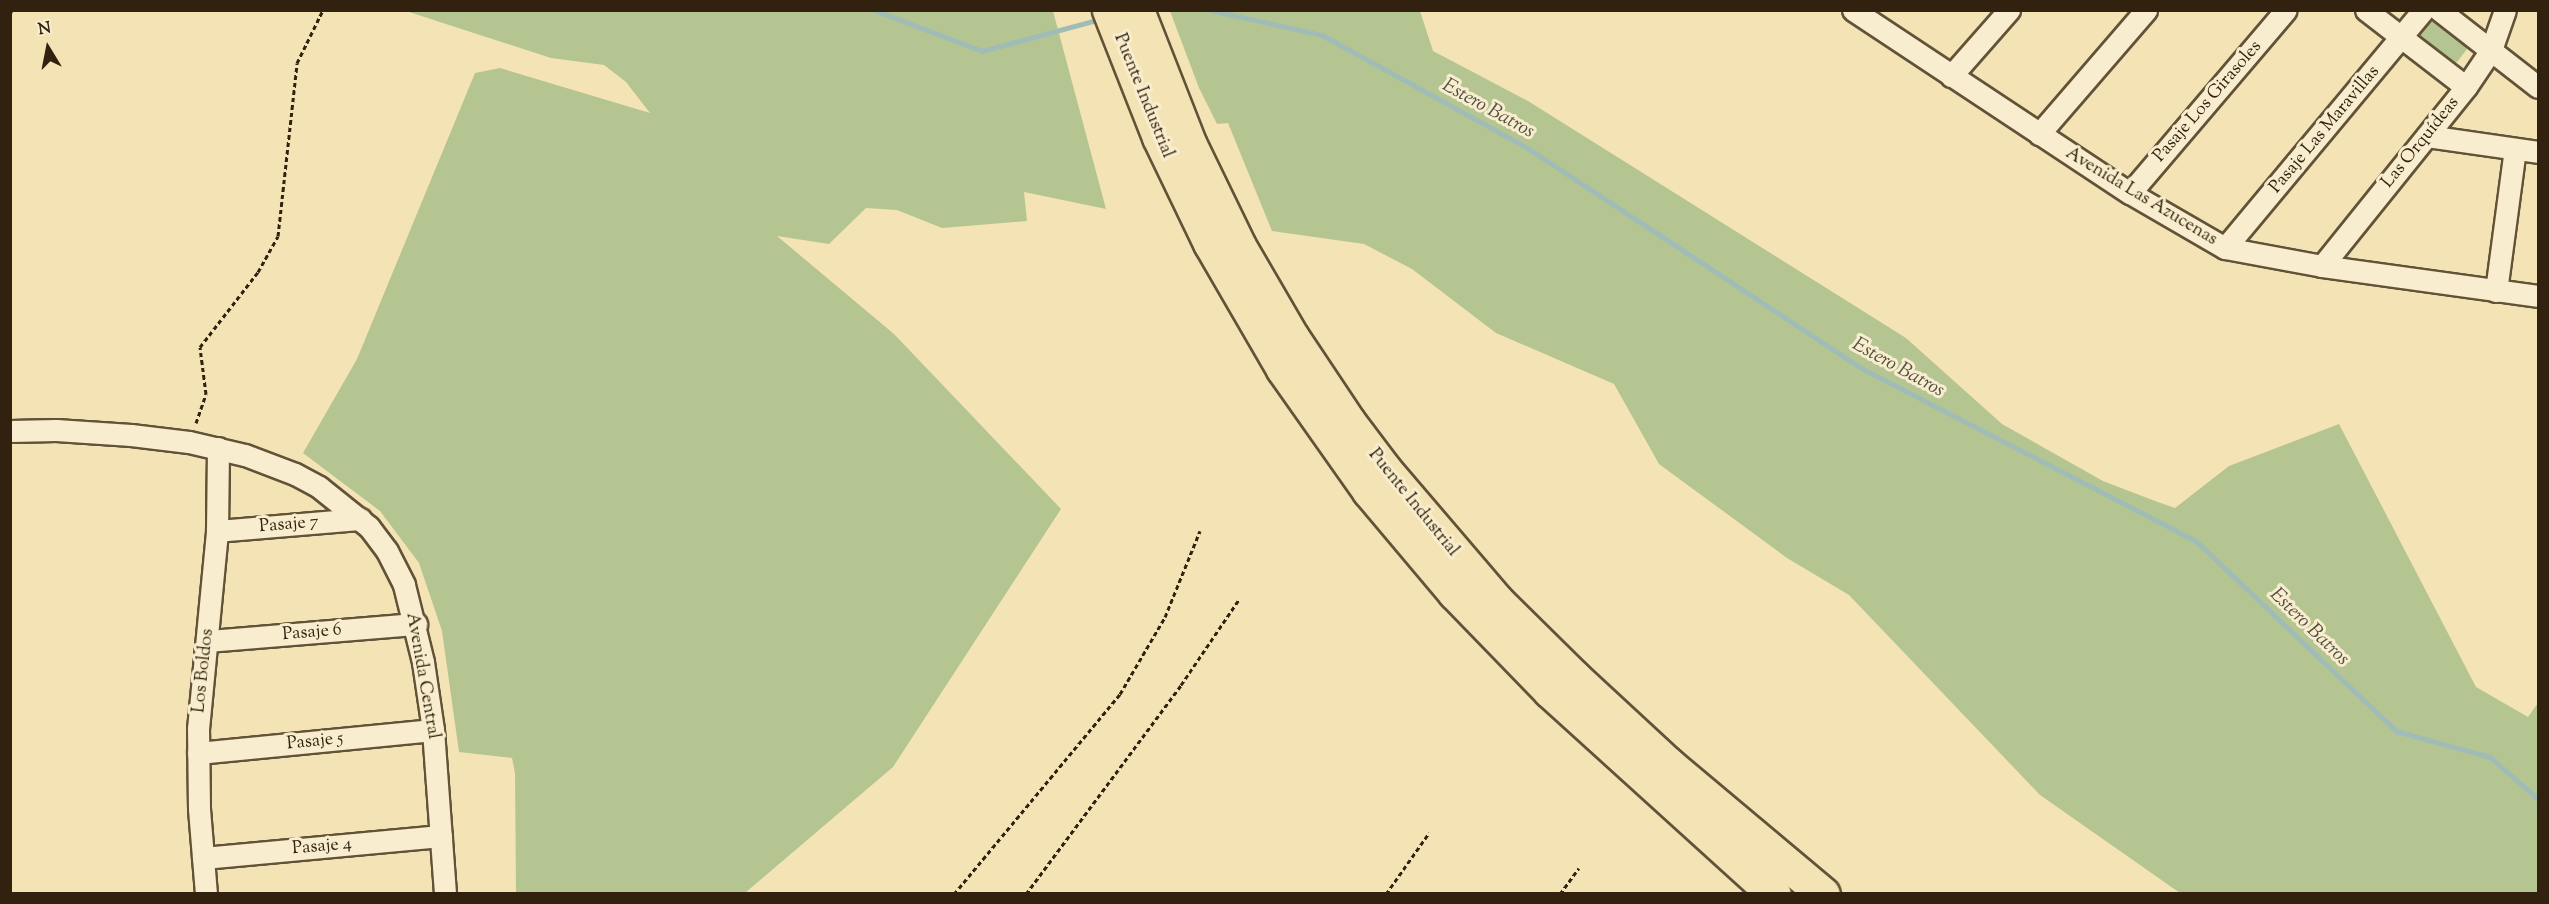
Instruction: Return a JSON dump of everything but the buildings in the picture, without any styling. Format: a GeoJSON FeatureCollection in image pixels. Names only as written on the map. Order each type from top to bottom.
{"type":"FeatureCollection","features":[{"type":"Feature","properties":{"kind":"highway","name":"Puente Industrial"},"geometry":{"type":"LineString","coordinates":[[1109,10],[1159,137],[1210,243],[1263,337],[1338,429],[1535,639],[1668,764],[1823,894]]}},
{"type":"Feature","properties":{"kind":"highway","name":"Puente Industrial"},"geometry":{"type":"LineString","coordinates":[[1137,10],[1190,145],[1239,246],[1292,337],[1338,429],[1410,543],[1501,642],[1600,738],[1774,894]]}},
{"type":"Feature","properties":{"kind":"street"},"geometry":{"type":"LineString","coordinates":[[1951,76],[2009,10]]}},
{"type":"Feature","properties":{"kind":"street"},"geometry":{"type":"LineString","coordinates":[[2039,134],[2146,10]]}},
{"type":"Feature","properties":{"kind":"street","name":"Pasaje Los Girasoles"},"geometry":{"type":"LineString","coordinates":[[2130,193],[2286,10]]}},
{"type":"Feature","properties":{"kind":"street"},"geometry":{"type":"LineString","coordinates":[[2366,10],[2466,87]]}},
{"type":"Feature","properties":{"kind":"street","name":"Pasaje Las Maravillas"},"geometry":{"type":"LineString","coordinates":[[2225,248],[2423,10]]}},
{"type":"Feature","properties":{"kind":"street"},"geometry":{"type":"LineString","coordinates":[[2439,10],[2538,87]]}},
{"type":"Feature","properties":{"kind":"street","name":"Las Orquídeas"},"geometry":{"type":"LineString","coordinates":[[2322,266],[2466,87],[2491,50],[2505,10]]}},
{"type":"Feature","properties":{"kind":"street","name":"Avenida Las Azucenas"},"geometry":{"type":"LineString","coordinates":[[1863,13],[1951,76],[2039,134],[2130,193],[2225,248],[2322,266],[2538,296]]}},
{"type":"Feature","properties":{"kind":"street"},"geometry":{"type":"LineString","coordinates":[[2427,136],[2538,152]]}},
{"type":"Feature","properties":{"kind":"street"},"geometry":{"type":"LineString","coordinates":[[2496,291],[2515,149]]}},
{"type":"Feature","properties":{"kind":"street","name":"Avenida Central"},"geometry":{"type":"LineString","coordinates":[[10,431],[81,431],[189,442],[218,448],[295,474],[319,487],[361,519],[376,536],[396,568],[416,624],[433,730],[445,894]]}},
{"type":"Feature","properties":{"kind":"street","name":"Los Boldos"},"geometry":{"type":"LineString","coordinates":[[206,894],[198,753],[217,531],[218,448]]}},
{"type":"Feature","properties":{"kind":"street","name":"Pasaje 7"},"geometry":{"type":"LineString","coordinates":[[217,531],[361,519]]}},
{"type":"Feature","properties":{"kind":"street","name":"Pasaje 6"},"geometry":{"type":"LineString","coordinates":[[208,641],[416,624]]}},
{"type":"Feature","properties":{"kind":"street","name":"Pasaje 5"},"geometry":{"type":"LineString","coordinates":[[198,753],[433,730]]}},
{"type":"Feature","properties":{"kind":"street","name":"Pasaje 4"},"geometry":{"type":"LineString","coordinates":[[203,858],[441,836]]}},
{"type":"Feature","properties":{"kind":"path"},"geometry":{"type":"LineString","coordinates":[[189,442],[206,394],[200,348],[258,272],[278,236],[297,63],[323,10]]}},
{"type":"Feature","properties":{"kind":"path"},"geometry":{"type":"LineString","coordinates":[[954,894],[1120,694],[1165,617],[1200,531]]}},
{"type":"Feature","properties":{"kind":"path"},"geometry":{"type":"LineString","coordinates":[[1026,894],[1180,685],[1240,598]]}},
{"type":"Feature","properties":{"kind":"path"},"geometry":{"type":"LineString","coordinates":[[1386,894],[1429,833]]}},
{"type":"Feature","properties":{"kind":"path"},"geometry":{"type":"LineString","coordinates":[[1560,894],[1579,868]]}},
{"type":"Feature","properties":{"kind":"green space"},"geometry":{"type":"Polygon","coordinates":[[[406,11],[1053,11],[1106,209],[1024,192],[1027,221],[942,228],[897,210],[866,208],[829,244],[777,236],[894,334],[1061,509],[893,767],[745,893],[516,893],[515,773],[512,758],[459,752],[442,631],[419,563],[380,511],[303,453],[357,359],[475,73],[500,68],[650,113],[626,82],[604,65],[551,58],[406,11]]]}},
{"type":"Feature","properties":{"kind":"green space"},"geometry":{"type":"Polygon","coordinates":[[[1170,11],[1420,11],[1433,51],[1528,101],[1906,338],[2002,424],[2103,481],[2155,501],[2175,508],[2229,466],[2339,424],[2476,687],[2528,717],[2538,703],[2538,893],[2180,893],[2040,795],[1849,595],[1787,558],[1659,464],[1614,384],[1496,333],[1412,269],[1364,244],[1272,231],[1228,123],[1217,124],[1199,88],[1170,11]]]}},
{"type":"Feature","properties":{"kind":"green space"},"geometry":{"type":"Polygon","coordinates":[[[2428,18],[2435,19],[2466,43],[2467,49],[2457,62],[2450,64],[2417,39],[2417,30],[2428,18]]]}},
{"type":"Feature","properties":{"kind":"waterway","name":"Estero Batros"},"geometry":{"type":"LineString","coordinates":[[874,10],[982,51],[1101,19]]}},
{"type":"Feature","properties":{"kind":"waterway","name":"Estero Batros"},"geometry":{"type":"LineString","coordinates":[[1210,10],[1322,35],[1529,149],[1861,368],[2196,541],[2396,731],[2490,757],[2538,799]]}}]}
